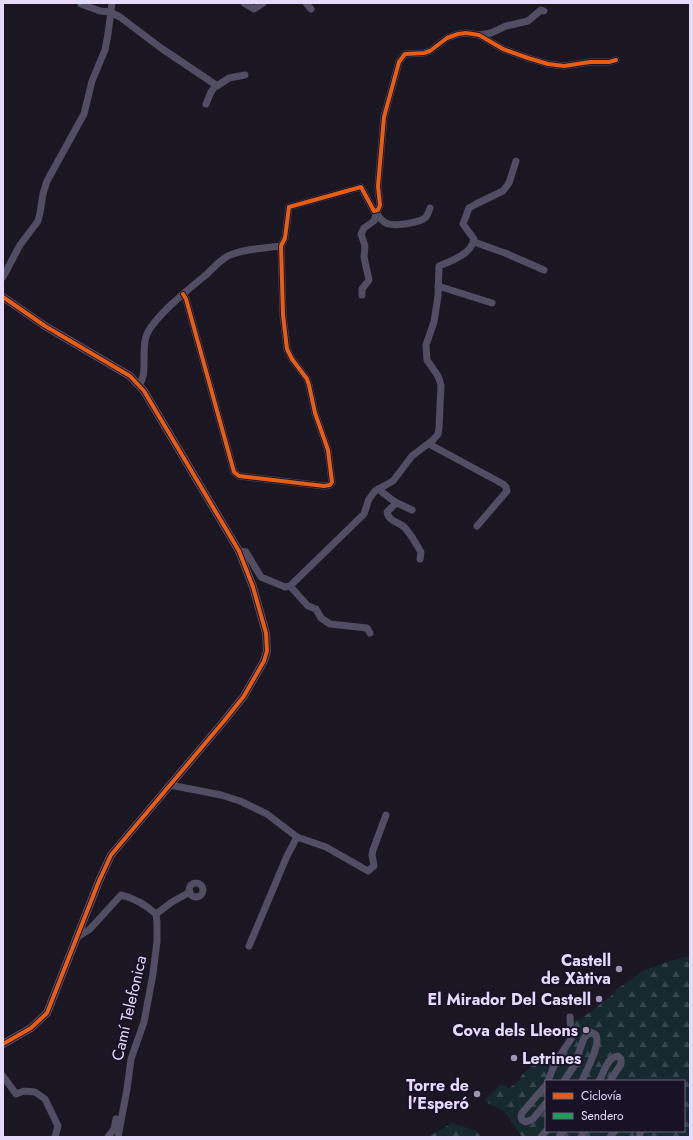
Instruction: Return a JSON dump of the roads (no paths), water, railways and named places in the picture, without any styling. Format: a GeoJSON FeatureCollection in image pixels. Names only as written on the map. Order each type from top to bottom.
{"type":"FeatureCollection","features":[{"type":"Feature","properties":{"kind":"main road"},"geometry":{"type":"LineString","coordinates":[[3,298],[45,326],[130,376],[139,385],[159,415],[238,551],[253,587],[266,633],[267,651],[264,661],[244,696],[111,855],[101,874],[47,1013],[31,1028],[3,1044]]}},
{"type":"Feature","properties":{"kind":"street"},"geometry":{"type":"LineString","coordinates":[[3,277],[20,244],[38,221],[47,181],[84,114],[92,81],[105,50],[112,3]]}},
{"type":"Feature","properties":{"kind":"street"},"geometry":{"type":"LineString","coordinates":[[244,3],[254,9],[263,3]]}},
{"type":"Feature","properties":{"kind":"street"},"geometry":{"type":"LineString","coordinates":[[306,3],[311,9]]}},
{"type":"Feature","properties":{"kind":"street"},"geometry":{"type":"LineString","coordinates":[[81,4],[100,11],[110,12],[120,17],[161,48],[216,85]]}},
{"type":"Feature","properties":{"kind":"street"},"geometry":{"type":"LineString","coordinates":[[478,36],[491,33],[506,26],[528,21],[538,11],[544,11]]}},
{"type":"Feature","properties":{"kind":"street"},"geometry":{"type":"LineString","coordinates":[[362,295],[362,290],[369,280],[364,257],[365,246],[361,234],[364,228],[374,221],[380,205],[378,186],[384,117],[399,62],[405,54],[424,53],[430,51],[440,42],[453,36],[466,33],[478,36],[503,49],[548,64],[564,66],[616,60]]}},
{"type":"Feature","properties":{"kind":"street"},"geometry":{"type":"LineString","coordinates":[[206,104],[216,85],[217,86],[229,78],[245,76]]}},
{"type":"Feature","properties":{"kind":"street"},"geometry":{"type":"LineString","coordinates":[[516,161],[509,183],[503,191],[469,208],[463,224],[470,233],[474,242],[505,253],[544,270]]}},
{"type":"Feature","properties":{"kind":"street"},"geometry":{"type":"LineString","coordinates":[[183,294],[186,299],[232,470],[239,476],[256,479],[324,486],[330,485],[332,482],[328,450],[315,413],[309,384],[287,349],[283,315],[282,246],[290,207],[361,187],[374,211],[383,222],[387,224],[400,224],[423,219],[430,208]]}},
{"type":"Feature","properties":{"kind":"street"},"geometry":{"type":"LineString","coordinates":[[238,551],[246,552],[261,577],[285,587],[290,586],[364,514],[369,499],[375,491],[393,481],[412,456],[429,444],[438,434],[440,428],[441,385],[438,376],[427,360],[426,345],[434,322],[439,266],[462,255],[474,242]]}},
{"type":"Feature","properties":{"kind":"street"},"geometry":{"type":"LineString","coordinates":[[139,385],[143,377],[146,335],[158,318],[183,294],[228,256],[248,250],[282,246]]}},
{"type":"Feature","properties":{"kind":"street"},"geometry":{"type":"LineString","coordinates":[[438,286],[492,303]]}},
{"type":"Feature","properties":{"kind":"street"},"geometry":{"type":"LineString","coordinates":[[429,444],[506,487],[507,492],[477,526]]}},
{"type":"Feature","properties":{"kind":"street"},"geometry":{"type":"LineString","coordinates":[[378,489],[395,502],[412,510]]}},
{"type":"Feature","properties":{"kind":"street"},"geometry":{"type":"LineString","coordinates":[[395,502],[387,512],[387,515],[390,519],[405,528],[421,552],[420,559]]}},
{"type":"Feature","properties":{"kind":"street"},"geometry":{"type":"LineString","coordinates":[[290,586],[308,606],[316,609],[321,618],[330,624],[367,628],[370,633]]}},
{"type":"Feature","properties":{"kind":"street"},"geometry":{"type":"LineString","coordinates":[[170,785],[221,795],[240,801],[267,814],[297,837],[326,847],[368,871],[374,866],[372,855],[373,850],[386,816]]}},
{"type":"Feature","properties":{"kind":"street"},"geometry":{"type":"LineString","coordinates":[[249,946],[287,856],[297,837]]}},
{"type":"Feature","properties":{"kind":"street"},"geometry":{"type":"LineString","coordinates":[[76,938],[90,929],[122,895],[142,904],[156,914],[172,902],[190,892]]}},
{"type":"Feature","properties":{"kind":"street","name":"Camí Telefonica"},"geometry":{"type":"LineString","coordinates":[[118,1137],[131,1059],[144,1022],[154,974],[158,922],[156,914]]}},
{"type":"Feature","properties":{"kind":"street"},"geometry":{"type":"LineString","coordinates":[[548,1080],[555,1063],[571,1038],[570,1017]]}},
{"type":"Feature","properties":{"kind":"street"},"geometry":{"type":"LineString","coordinates":[[565,1080],[574,1066],[584,1038],[590,1032],[596,1035],[598,1040],[582,1080]]}},
{"type":"Feature","properties":{"kind":"street"},"geometry":{"type":"LineString","coordinates":[[600,1080],[610,1059],[614,1056],[618,1056],[621,1061],[611,1080]]}},
{"type":"Feature","properties":{"kind":"street"},"geometry":{"type":"LineString","coordinates":[[3,1076],[16,1094],[24,1091],[35,1092],[45,1099],[58,1126],[55,1137]]}},
{"type":"Feature","properties":{"kind":"street"},"geometry":{"type":"LineString","coordinates":[[545,1086],[522,1114],[522,1120],[526,1122],[530,1121],[545,1104]]}},
{"type":"Feature","properties":{"kind":"street"},"geometry":{"type":"LineString","coordinates":[[108,1137],[114,1129],[118,1107],[125,1099]]}},
{"type":"Feature","properties":{"kind":"place","name":"Castell de Xàtiva"},"geometry":{"type":"Point","coordinates":[619,969]}},
{"type":"Feature","properties":{"kind":"place","name":"El Mirador Del Castell"},"geometry":{"type":"Point","coordinates":[599,999]}},
{"type":"Feature","properties":{"kind":"place","name":"Cova dels Lleons"},"geometry":{"type":"Point","coordinates":[586,1030]}},
{"type":"Feature","properties":{"kind":"place","name":"Letrines"},"geometry":{"type":"Point","coordinates":[514,1058]}},
{"type":"Feature","properties":{"kind":"place","name":"Torre de l'Esperó"},"geometry":{"type":"Point","coordinates":[477,1094]}}]}
